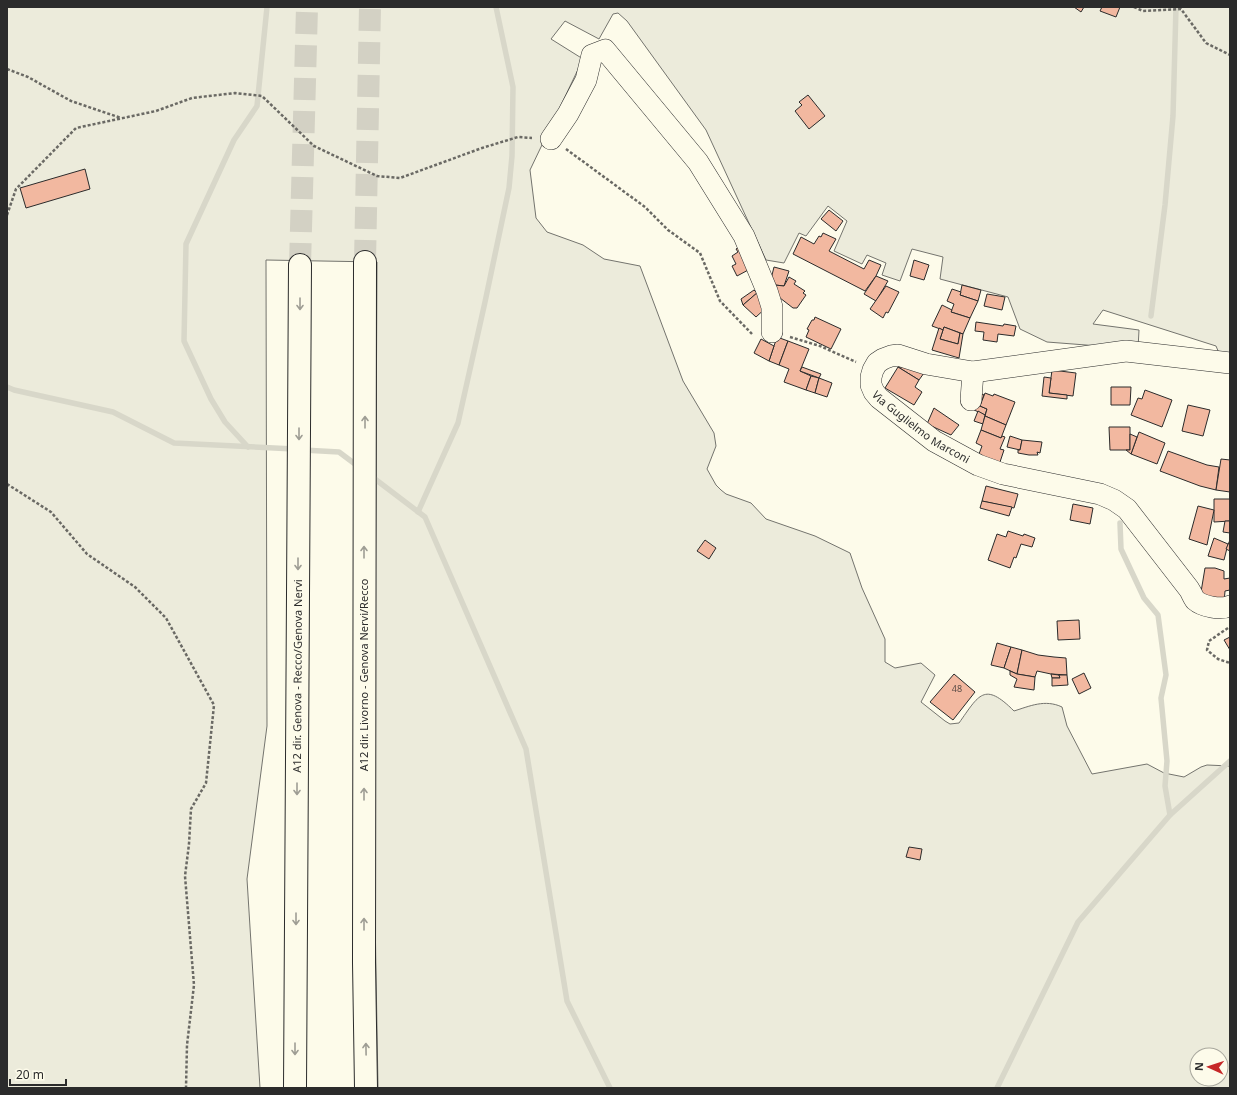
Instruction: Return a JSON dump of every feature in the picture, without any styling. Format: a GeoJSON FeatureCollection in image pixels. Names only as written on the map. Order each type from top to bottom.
{"type":"FeatureCollection","features":[{"type":"Feature","properties":{"kind":"highway","name":"A12 dir. Livorno - Genova Nervi/Recco"},"geometry":{"type":"LineString","coordinates":[[365,262],[364,963],[366,1088]]}},
{"type":"Feature","properties":{"kind":"highway","name":"A12 dir. Genova - Recco/Genova Nervi"},"geometry":{"type":"LineString","coordinates":[[294,1088],[300,265]]}},
{"type":"Feature","properties":{"kind":"street"},"geometry":{"type":"LineString","coordinates":[[551,139],[568,114],[586,80],[592,55],[605,50],[698,162],[744,236],[767,291],[772,307],[772,332]]}},
{"type":"Feature","properties":{"kind":"street"},"geometry":{"type":"LineString","coordinates":[[873,370],[883,358],[898,355],[926,364],[973,372],[1126,351],[1230,363]]}},
{"type":"Feature","properties":{"kind":"street","name":"Via Guglielmo Marconi"},"geometry":{"type":"LineString","coordinates":[[873,370],[871,385],[879,398],[934,441],[989,469],[1003,474],[1100,494],[1114,500],[1127,509],[1196,600],[1212,608],[1226,608],[1230,606]]}},
{"type":"Feature","properties":{"kind":"street"},"geometry":{"type":"LineString","coordinates":[[971,400],[973,372]]}},
{"type":"Feature","properties":{"kind":"path"},"geometry":{"type":"LineString","coordinates":[[1134,7],[1143,11],[1180,8],[1206,42],[1230,55]]}},
{"type":"Feature","properties":{"kind":"path"},"geometry":{"type":"LineString","coordinates":[[7,69],[28,77],[71,100],[121,118]]}},
{"type":"Feature","properties":{"kind":"path"},"geometry":{"type":"LineString","coordinates":[[7,215],[16,189],[76,128],[156,111],[192,98],[235,93],[262,96],[314,146],[377,176],[400,178],[482,148],[518,137],[551,139],[591,166],[645,207],[668,230],[700,253],[720,301],[752,334],[772,332],[820,346],[873,370]]}},
{"type":"Feature","properties":{"kind":"path"},"geometry":{"type":"LineString","coordinates":[[7,484],[51,512],[87,554],[135,587],[166,618],[214,705],[206,783],[190,809],[189,844],[185,876],[194,985],[187,1045],[186,1088]]}},
{"type":"Feature","properties":{"kind":"path"},"geometry":{"type":"LineString","coordinates":[[1230,626],[1209,641],[1207,650],[1218,659],[1230,663]]}},
{"type":"Feature","properties":{"kind":"shaded area"},"geometry":{"type":"Polygon","coordinates":[[[7,7],[1230,7],[1230,360],[1221,358],[1216,346],[1103,310],[1093,324],[1139,330],[1138,349],[1047,342],[1020,329],[1008,297],[940,279],[943,257],[912,249],[900,281],[882,275],[886,263],[867,255],[862,264],[834,251],[847,221],[828,206],[806,236],[799,233],[784,263],[766,260],[706,130],[627,21],[618,13],[613,14],[599,39],[565,21],[551,39],[583,59],[530,170],[536,218],[547,232],[583,245],[604,259],[640,266],[683,381],[714,433],[716,446],[707,469],[716,485],[726,494],[751,503],[766,519],[815,536],[850,553],[862,588],[885,639],[885,662],[895,668],[921,663],[935,675],[921,702],[950,724],[959,723],[977,699],[983,695],[989,694],[996,696],[1014,711],[1044,703],[1062,707],[1067,726],[1092,774],[1147,764],[1164,773],[1184,777],[1207,765],[1230,766],[1230,1088],[378,1088],[374,855],[377,262],[266,260],[267,726],[247,879],[260,1088],[7,1088],[7,7]]]}},
{"type":"Feature","properties":{"kind":"building"},"geometry":{"type":"Polygon","coordinates":[[[1074,7],[1084,7],[1081,12],[1074,7]]]}},
{"type":"Feature","properties":{"kind":"building"},"geometry":{"type":"Polygon","coordinates":[[[1102,7],[1120,7],[1116,17],[1100,11],[1102,7]]]}},
{"type":"Feature","properties":{"kind":"building"},"geometry":{"type":"Polygon","coordinates":[[[808,95],[825,116],[809,129],[795,111],[802,105],[799,102],[808,95]]]}},
{"type":"Feature","properties":{"kind":"building"},"geometry":{"type":"Polygon","coordinates":[[[85,169],[90,189],[26,208],[20,188],[85,169]]]}},
{"type":"Feature","properties":{"kind":"building"},"geometry":{"type":"Polygon","coordinates":[[[829,210],[843,221],[836,231],[821,219],[829,210]]]}},
{"type":"Feature","properties":{"kind":"building"},"geometry":{"type":"Polygon","coordinates":[[[823,233],[836,239],[829,251],[864,269],[869,260],[881,265],[876,276],[865,291],[793,254],[801,237],[814,244],[823,233]]]}},
{"type":"Feature","properties":{"kind":"building"},"geometry":{"type":"Polygon","coordinates":[[[742,245],[752,268],[737,276],[732,266],[736,264],[732,256],[738,252],[736,249],[742,245]]]}},
{"type":"Feature","properties":{"kind":"building"},"geometry":{"type":"Polygon","coordinates":[[[914,260],[929,265],[924,280],[910,276],[914,260]]]}},
{"type":"Feature","properties":{"kind":"building"},"geometry":{"type":"Polygon","coordinates":[[[774,267],[789,271],[784,286],[770,283],[774,267]]]}},
{"type":"Feature","properties":{"kind":"building"},"geometry":{"type":"Polygon","coordinates":[[[876,276],[888,281],[876,301],[864,294],[876,276]]]}},
{"type":"Feature","properties":{"kind":"building"},"geometry":{"type":"Polygon","coordinates":[[[789,277],[796,281],[794,284],[805,291],[803,293],[806,295],[797,308],[793,308],[771,291],[775,285],[784,286],[789,277]]]}},
{"type":"Feature","properties":{"kind":"building"},"geometry":{"type":"Polygon","coordinates":[[[962,285],[981,290],[978,301],[960,295],[962,285]]]}},
{"type":"Feature","properties":{"kind":"building"},"geometry":{"type":"Polygon","coordinates":[[[886,286],[899,292],[888,313],[886,312],[883,318],[870,309],[886,286]]]}},
{"type":"Feature","properties":{"kind":"building"},"geometry":{"type":"Polygon","coordinates":[[[952,289],[961,292],[960,295],[978,301],[970,318],[951,312],[954,304],[947,301],[952,289]]]}},
{"type":"Feature","properties":{"kind":"building"},"geometry":{"type":"Polygon","coordinates":[[[754,290],[757,293],[743,305],[741,299],[754,290]]]}},
{"type":"Feature","properties":{"kind":"building"},"geometry":{"type":"Polygon","coordinates":[[[758,292],[769,305],[756,317],[743,305],[758,292]]]}},
{"type":"Feature","properties":{"kind":"building"},"geometry":{"type":"Polygon","coordinates":[[[987,294],[1005,297],[1002,310],[984,306],[987,294]]]}},
{"type":"Feature","properties":{"kind":"building"},"geometry":{"type":"Polygon","coordinates":[[[942,305],[952,310],[951,312],[970,318],[963,334],[944,327],[943,330],[932,326],[942,305]]]}},
{"type":"Feature","properties":{"kind":"building"},"geometry":{"type":"Polygon","coordinates":[[[815,317],[841,329],[831,349],[806,337],[809,330],[807,329],[815,317]]]}},
{"type":"Feature","properties":{"kind":"building"},"geometry":{"type":"Polygon","coordinates":[[[976,322],[1003,326],[1004,324],[1016,326],[1014,336],[998,334],[997,342],[983,340],[984,332],[975,331],[976,322]]]}},
{"type":"Feature","properties":{"kind":"building"},"geometry":{"type":"Polygon","coordinates":[[[944,327],[960,333],[958,344],[940,339],[944,327]]]}},
{"type":"Feature","properties":{"kind":"building"},"geometry":{"type":"Polygon","coordinates":[[[939,328],[943,330],[940,339],[958,344],[960,333],[963,334],[959,358],[932,350],[939,328]]]}},
{"type":"Feature","properties":{"kind":"building"},"geometry":{"type":"Polygon","coordinates":[[[777,337],[788,341],[779,365],[769,361],[777,337]]]}},
{"type":"Feature","properties":{"kind":"building"},"geometry":{"type":"Polygon","coordinates":[[[761,339],[774,346],[769,361],[754,353],[761,339]]]}},
{"type":"Feature","properties":{"kind":"building"},"geometry":{"type":"Polygon","coordinates":[[[788,341],[809,349],[800,371],[811,376],[806,390],[784,382],[789,369],[779,365],[788,341]]]}},
{"type":"Feature","properties":{"kind":"building"},"geometry":{"type":"Polygon","coordinates":[[[802,367],[821,374],[819,378],[800,371],[802,367]]]}},
{"type":"Feature","properties":{"kind":"building"},"geometry":{"type":"Polygon","coordinates":[[[898,367],[909,367],[924,373],[919,380],[898,367]]]}},
{"type":"Feature","properties":{"kind":"building"},"geometry":{"type":"Polygon","coordinates":[[[898,367],[919,380],[915,387],[922,392],[914,405],[885,388],[898,367]]]}},
{"type":"Feature","properties":{"kind":"building"},"geometry":{"type":"Polygon","coordinates":[[[1052,370],[1076,373],[1073,396],[1049,393],[1052,370]]]}},
{"type":"Feature","properties":{"kind":"building"},"geometry":{"type":"Polygon","coordinates":[[[811,376],[819,378],[815,393],[806,390],[811,376]]]}},
{"type":"Feature","properties":{"kind":"building"},"geometry":{"type":"Polygon","coordinates":[[[1044,377],[1051,378],[1049,393],[1067,395],[1067,399],[1042,396],[1044,377]]]}},
{"type":"Feature","properties":{"kind":"building"},"geometry":{"type":"Polygon","coordinates":[[[819,378],[832,383],[827,397],[815,393],[819,378]]]}},
{"type":"Feature","properties":{"kind":"building"},"geometry":{"type":"Polygon","coordinates":[[[1111,387],[1131,387],[1130,405],[1111,405],[1111,387]]]}},
{"type":"Feature","properties":{"kind":"building"},"geometry":{"type":"Polygon","coordinates":[[[1145,390],[1172,400],[1162,427],[1131,415],[1138,398],[1142,399],[1145,390]]]}},
{"type":"Feature","properties":{"kind":"building"},"geometry":{"type":"Polygon","coordinates":[[[978,392],[984,395],[980,406],[987,409],[985,415],[972,409],[978,392]]]}},
{"type":"Feature","properties":{"kind":"building"},"geometry":{"type":"Polygon","coordinates":[[[985,393],[993,396],[994,394],[1015,402],[1006,425],[985,416],[987,409],[980,406],[985,393]]]}},
{"type":"Feature","properties":{"kind":"building"},"geometry":{"type":"Polygon","coordinates":[[[1188,405],[1210,410],[1203,436],[1182,431],[1188,405]]]}},
{"type":"Feature","properties":{"kind":"building"},"geometry":{"type":"Polygon","coordinates":[[[934,408],[959,425],[951,435],[927,424],[934,408]]]}},
{"type":"Feature","properties":{"kind":"building"},"geometry":{"type":"Polygon","coordinates":[[[978,411],[985,415],[983,424],[974,421],[978,411]]]}},
{"type":"Feature","properties":{"kind":"building"},"geometry":{"type":"Polygon","coordinates":[[[985,416],[1006,425],[1001,438],[981,430],[985,416]]]}},
{"type":"Feature","properties":{"kind":"building"},"geometry":{"type":"Polygon","coordinates":[[[1109,427],[1130,427],[1130,450],[1110,450],[1109,427]]]}},
{"type":"Feature","properties":{"kind":"building"},"geometry":{"type":"Polygon","coordinates":[[[981,430],[1001,438],[1002,436],[1005,437],[1000,449],[1004,450],[999,465],[979,454],[982,446],[976,443],[981,430]]]}},
{"type":"Feature","properties":{"kind":"building"},"geometry":{"type":"Polygon","coordinates":[[[1139,432],[1165,443],[1157,464],[1131,454],[1139,432]]]}},
{"type":"Feature","properties":{"kind":"building"},"geometry":{"type":"Polygon","coordinates":[[[1130,434],[1137,437],[1131,454],[1126,450],[1130,450],[1130,434]]]}},
{"type":"Feature","properties":{"kind":"building"},"geometry":{"type":"Polygon","coordinates":[[[1010,436],[1022,440],[1020,450],[1007,447],[1010,436]]]}},
{"type":"Feature","properties":{"kind":"building"},"geometry":{"type":"Polygon","coordinates":[[[1022,440],[1042,442],[1040,453],[1037,452],[1038,455],[1029,455],[1018,453],[1022,440]]]}},
{"type":"Feature","properties":{"kind":"building"},"geometry":{"type":"Polygon","coordinates":[[[1168,451],[1207,465],[1219,467],[1216,490],[1200,486],[1160,471],[1168,451]]]}},
{"type":"Feature","properties":{"kind":"building"},"geometry":{"type":"Polygon","coordinates":[[[1221,459],[1230,460],[1230,492],[1216,490],[1221,459]]]}},
{"type":"Feature","properties":{"kind":"building"},"geometry":{"type":"Polygon","coordinates":[[[986,486],[1018,494],[1014,508],[982,501],[986,486]]]}},
{"type":"Feature","properties":{"kind":"building"},"geometry":{"type":"Polygon","coordinates":[[[1214,499],[1230,499],[1230,521],[1214,522],[1214,499]]]}},
{"type":"Feature","properties":{"kind":"building"},"geometry":{"type":"Polygon","coordinates":[[[982,501],[1012,507],[1009,516],[980,508],[982,501]]]}},
{"type":"Feature","properties":{"kind":"building"},"geometry":{"type":"Polygon","coordinates":[[[1073,504],[1093,508],[1090,524],[1070,520],[1073,504]]]}},
{"type":"Feature","properties":{"kind":"building"},"geometry":{"type":"Polygon","coordinates":[[[1198,506],[1214,510],[1207,545],[1189,539],[1198,506]]]}},
{"type":"Feature","properties":{"kind":"building"},"geometry":{"type":"Polygon","coordinates":[[[1225,521],[1230,521],[1230,533],[1223,532],[1225,521]]]}},
{"type":"Feature","properties":{"kind":"building"},"geometry":{"type":"Polygon","coordinates":[[[1008,531],[1035,538],[1032,547],[1021,544],[1016,558],[1014,557],[1010,568],[988,560],[997,534],[1006,537],[1008,531]]]}},
{"type":"Feature","properties":{"kind":"building"},"geometry":{"type":"Polygon","coordinates":[[[1214,538],[1228,544],[1224,560],[1208,556],[1214,538]]]}},
{"type":"Feature","properties":{"kind":"building"},"geometry":{"type":"Polygon","coordinates":[[[705,540],[716,548],[709,559],[697,551],[705,540]]]}},
{"type":"Feature","properties":{"kind":"building"},"geometry":{"type":"Polygon","coordinates":[[[1230,540],[1230,551],[1226,549],[1230,540]]]}},
{"type":"Feature","properties":{"kind":"building"},"geometry":{"type":"Polygon","coordinates":[[[1205,568],[1215,568],[1224,571],[1224,579],[1230,578],[1230,590],[1225,591],[1224,603],[1200,598],[1205,568]]]}},
{"type":"Feature","properties":{"kind":"building"},"geometry":{"type":"Polygon","coordinates":[[[1079,620],[1080,639],[1058,640],[1057,621],[1079,620]]]}},
{"type":"Feature","properties":{"kind":"building"},"geometry":{"type":"Polygon","coordinates":[[[1230,637],[1230,650],[1224,640],[1230,637]]]}},
{"type":"Feature","properties":{"kind":"building"},"geometry":{"type":"Polygon","coordinates":[[[997,643],[1011,647],[1004,668],[991,665],[997,643]]]}},
{"type":"Feature","properties":{"kind":"building"},"geometry":{"type":"Polygon","coordinates":[[[1011,647],[1022,650],[1017,674],[1004,668],[1011,647]]]}},
{"type":"Feature","properties":{"kind":"building"},"geometry":{"type":"Polygon","coordinates":[[[1022,650],[1038,655],[1066,658],[1067,675],[1037,671],[1035,677],[1017,674],[1022,650]]]}},
{"type":"Feature","properties":{"kind":"building"},"geometry":{"type":"Polygon","coordinates":[[[1010,671],[1017,674],[1035,677],[1034,690],[1014,687],[1017,679],[1010,675],[1010,671]]]}},
{"type":"Feature","properties":{"kind":"building"},"geometry":{"type":"Polygon","coordinates":[[[1084,673],[1091,688],[1079,694],[1072,679],[1084,673]]]}},
{"type":"Feature","properties":{"kind":"building"},"geometry":{"type":"Polygon","coordinates":[[[954,674],[975,692],[953,720],[930,702],[954,674]]]}},
{"type":"Feature","properties":{"kind":"building"},"geometry":{"type":"Polygon","coordinates":[[[1051,674],[1059,675],[1060,678],[1052,678],[1051,674]]]}},
{"type":"Feature","properties":{"kind":"building"},"geometry":{"type":"Polygon","coordinates":[[[1059,675],[1067,675],[1068,685],[1052,686],[1052,678],[1060,678],[1059,675]]]}},
{"type":"Feature","properties":{"kind":"building"},"geometry":{"type":"Polygon","coordinates":[[[909,847],[922,849],[920,860],[906,857],[909,847]]]}},
{"type":"Feature","properties":{"kind":"waterway"},"geometry":{"type":"LineString","coordinates":[[248,447],[225,422],[211,399],[184,341],[186,244],[234,140],[257,106],[267,7]]}},
{"type":"Feature","properties":{"kind":"waterway"},"geometry":{"type":"LineString","coordinates":[[418,512],[458,423],[509,188],[512,156],[513,87],[496,7]]}},
{"type":"Feature","properties":{"kind":"waterway"},"geometry":{"type":"LineString","coordinates":[[1151,316],[1165,205],[1173,116],[1176,7]]}},
{"type":"Feature","properties":{"kind":"waterway"},"geometry":{"type":"LineString","coordinates":[[7,387],[14,390],[113,412],[174,443],[294,449]]}},
{"type":"Feature","properties":{"kind":"waterway"},"geometry":{"type":"LineString","coordinates":[[303,450],[339,452],[359,467]]}},
{"type":"Feature","properties":{"kind":"waterway"},"geometry":{"type":"LineString","coordinates":[[371,476],[425,517],[526,749],[567,1001],[610,1088]]}},
{"type":"Feature","properties":{"kind":"waterway"},"geometry":{"type":"LineString","coordinates":[[1120,523],[1121,549],[1144,598],[1158,615],[1166,675],[1161,698],[1167,761],[1165,786],[1170,815]]}},
{"type":"Feature","properties":{"kind":"waterway"},"geometry":{"type":"LineString","coordinates":[[997,1088],[1078,922],[1170,815],[1230,761]]}},
{"type":"Feature","properties":{"kind":"tunnel"},"geometry":{"type":"LineString","coordinates":[[300,265],[307,7]]}},
{"type":"Feature","properties":{"kind":"tunnel"},"geometry":{"type":"LineString","coordinates":[[365,262],[370,7]]}}]}
